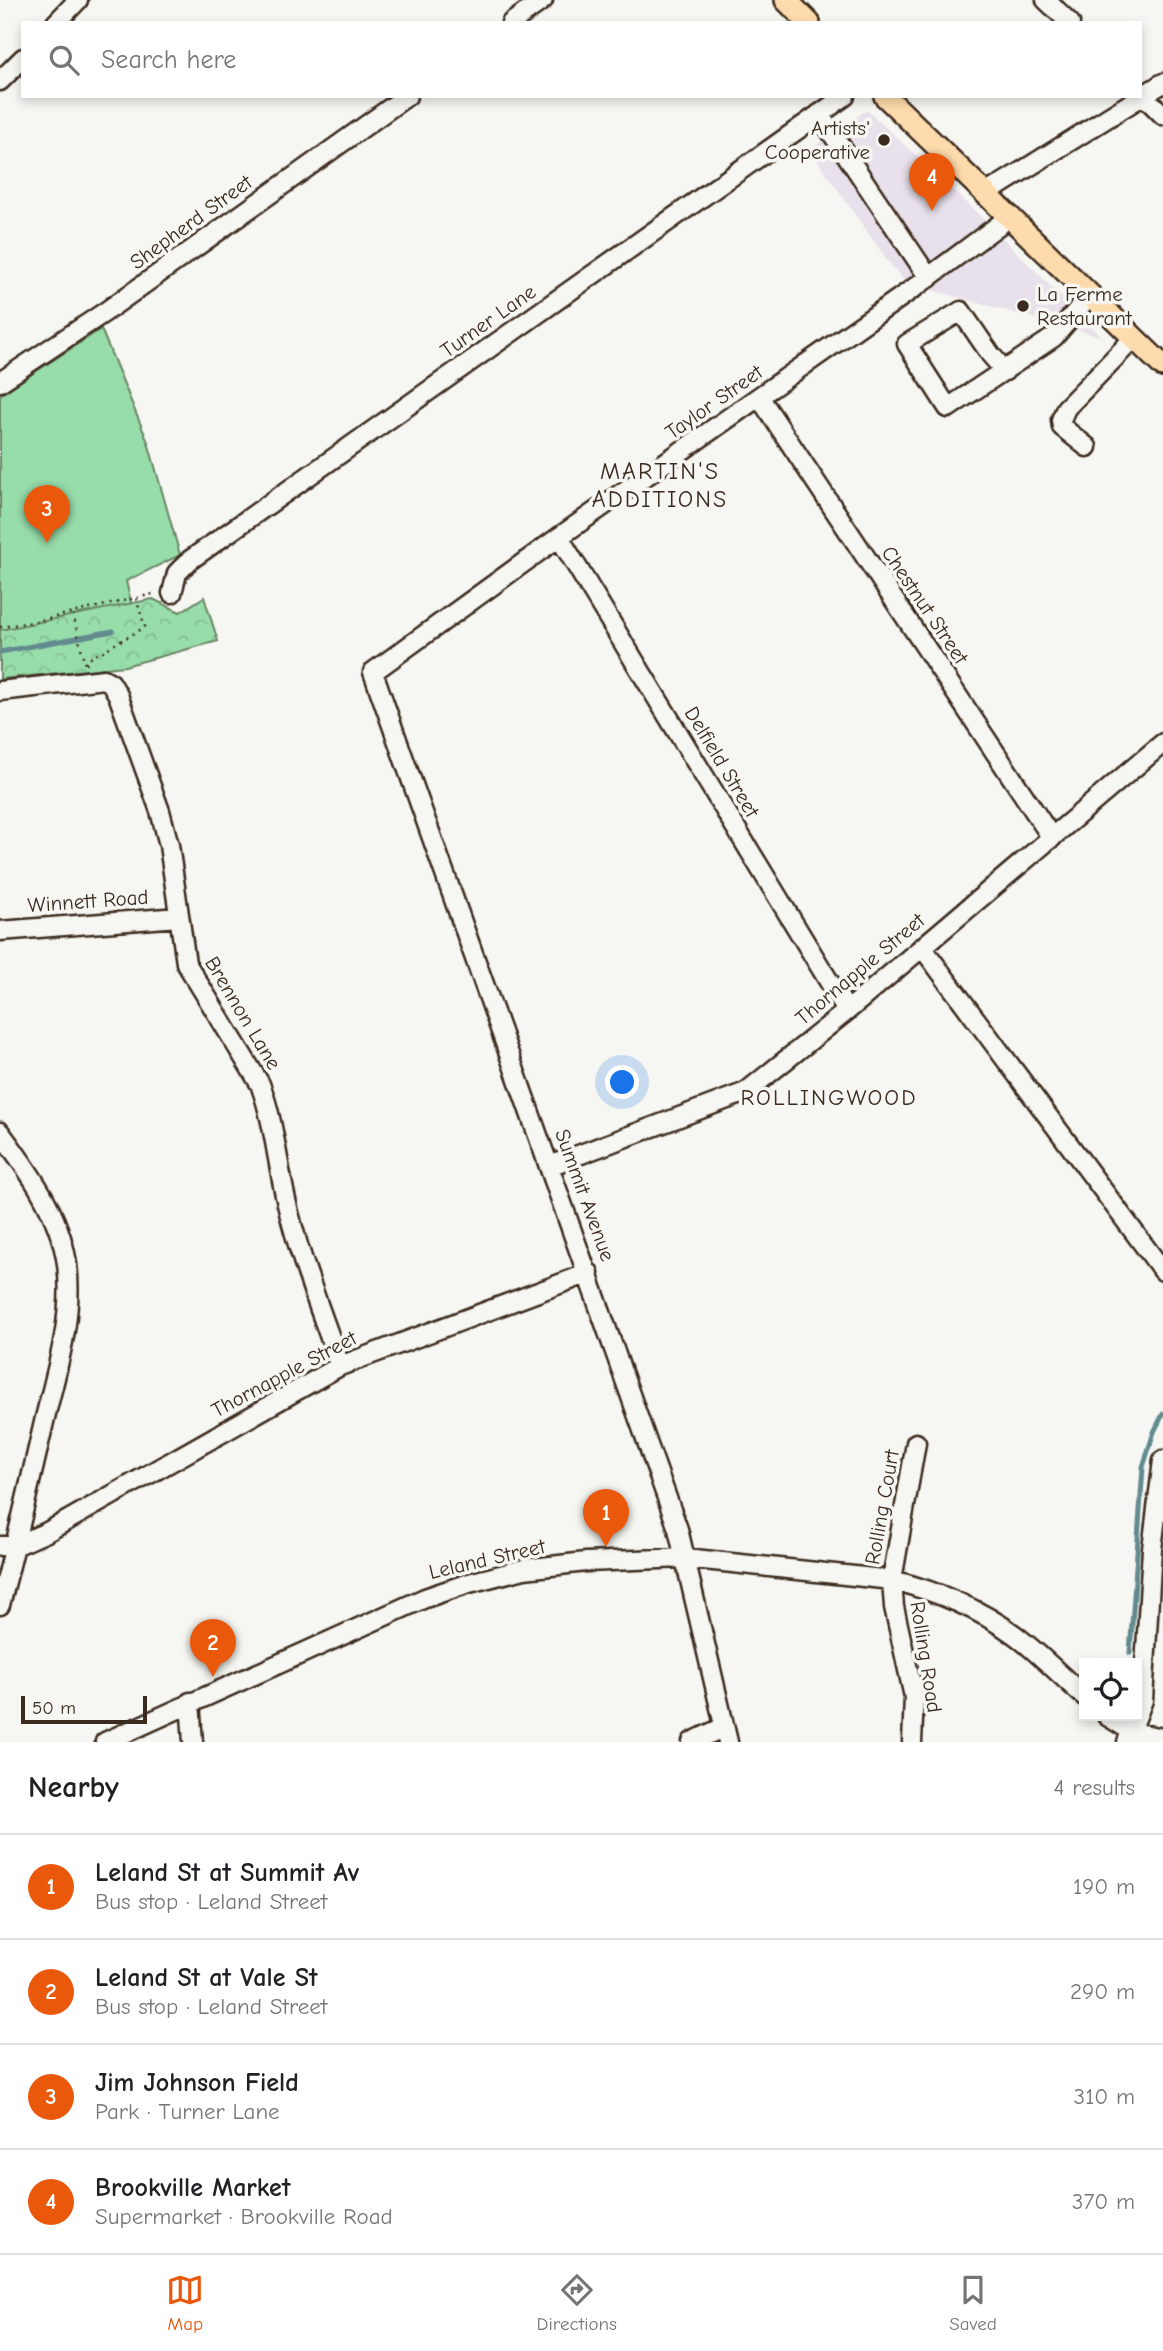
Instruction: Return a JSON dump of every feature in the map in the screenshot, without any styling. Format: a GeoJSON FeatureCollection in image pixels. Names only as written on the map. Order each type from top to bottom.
{"type":"FeatureCollection","features":[{"type":"Feature","properties":{"kind":"main road"},"geometry":{"type":"LineString","coordinates":[[786,0],[807,21]]}},
{"type":"Feature","properties":{"kind":"main road"},"geometry":{"type":"LineString","coordinates":[[887,98],[1163,366]]}},
{"type":"Feature","properties":{"kind":"street"},"geometry":{"type":"LineString","coordinates":[[58,21],[78,0]]}},
{"type":"Feature","properties":{"kind":"street"},"geometry":{"type":"LineString","coordinates":[[514,21],[543,0]]}},
{"type":"Feature","properties":{"kind":"street"},"geometry":{"type":"LineString","coordinates":[[1046,0],[1068,21]]}},
{"type":"Feature","properties":{"kind":"street"},"geometry":{"type":"LineString","coordinates":[[0,81],[21,60]]}},
{"type":"Feature","properties":{"kind":"street"},"geometry":{"type":"LineString","coordinates":[[1163,83],[1142,94],[1163,115]]}},
{"type":"Feature","properties":{"kind":"street","name":"Shepherd Street"},"geometry":{"type":"LineString","coordinates":[[3,380],[105,312],[404,98]]}},
{"type":"Feature","properties":{"kind":"street","name":"Turner Lane"},"geometry":{"type":"LineString","coordinates":[[172,593],[177,573],[190,559],[842,98]]}},
{"type":"Feature","properties":{"kind":"street"},"geometry":{"type":"LineString","coordinates":[[987,193],[1136,98]]}},
{"type":"Feature","properties":{"kind":"street"},"geometry":{"type":"LineString","coordinates":[[818,114],[929,278]]}},
{"type":"Feature","properties":{"kind":"street","name":"Taylor Street"},"geometry":{"type":"LineString","coordinates":[[373,672],[559,537],[929,278],[1011,216]]}},
{"type":"Feature","properties":{"kind":"street"},"geometry":{"type":"LineString","coordinates":[[1005,371],[961,311],[907,344],[948,408],[1005,371],[1054,337],[1090,295]]}},
{"type":"Feature","properties":{"kind":"street"},"geometry":{"type":"LineString","coordinates":[[1087,447],[1062,427],[1061,420],[1066,408],[1134,338]]}},
{"type":"Feature","properties":{"kind":"street"},"geometry":{"type":"LineString","coordinates":[[0,360],[3,380]]}},
{"type":"Feature","properties":{"kind":"street","name":"Chestnut Street"},"geometry":{"type":"LineString","coordinates":[[760,398],[1052,838]]}},
{"type":"Feature","properties":{"kind":"street","name":"Delfield Street"},"geometry":{"type":"LineString","coordinates":[[559,537],[847,1010]]}},
{"type":"Feature","properties":{"kind":"street","name":"Summit Avenue"},"geometry":{"type":"LineString","coordinates":[[373,672],[655,1459],[678,1529],[726,1735]]}},
{"type":"Feature","properties":{"kind":"street"},"geometry":{"type":"LineString","coordinates":[[0,691],[86,673]]}},
{"type":"Feature","properties":{"kind":"street","name":"Brennon Lane"},"geometry":{"type":"LineString","coordinates":[[86,673],[111,683],[118,695],[160,811],[169,845],[186,963],[250,1064],[264,1093],[298,1243],[340,1366]]}},
{"type":"Feature","properties":{"kind":"street","name":"Thornapple Street"},"geometry":{"type":"LineString","coordinates":[[549,1166],[746,1093],[1163,743]]}},
{"type":"Feature","properties":{"kind":"street","name":"Winnett Road"},"geometry":{"type":"LineString","coordinates":[[0,930],[179,917]]}},
{"type":"Feature","properties":{"kind":"street"},"geometry":{"type":"LineString","coordinates":[[922,947],[1163,1271]]}},
{"type":"Feature","properties":{"kind":"street"},"geometry":{"type":"LineString","coordinates":[[0,1132],[34,1178],[49,1210],[67,1262],[68,1284],[62,1344],[7,1546],[0,1605]]}},
{"type":"Feature","properties":{"kind":"street","name":"Thornapple Street"},"geometry":{"type":"LineString","coordinates":[[7,1546],[47,1532],[340,1366],[589,1273]]}},
{"type":"Feature","properties":{"kind":"street","name":"Rolling Court"},"geometry":{"type":"LineString","coordinates":[[892,1580],[916,1443]]}},
{"type":"Feature","properties":{"kind":"street"},"geometry":{"type":"LineString","coordinates":[[1130,1737],[1143,1700],[1152,1549],[1163,1460]]}},
{"type":"Feature","properties":{"kind":"street","name":"Leland Street"},"geometry":{"type":"LineString","coordinates":[[105,1742],[425,1598],[469,1583],[524,1569],[685,1558],[892,1580],[925,1588],[990,1618],[1016,1636],[1079,1692]]}},
{"type":"Feature","properties":{"kind":"street","name":"Rolling Road"},"geometry":{"type":"LineString","coordinates":[[892,1580],[894,1607],[914,1697],[912,1742]]}},
{"type":"Feature","properties":{"kind":"street"},"geometry":{"type":"LineString","coordinates":[[190,1702],[193,1742]]}},
{"type":"Feature","properties":{"kind":"street"},"geometry":{"type":"LineString","coordinates":[[1112,1721],[1130,1737],[1163,1738]]}},
{"type":"Feature","properties":{"kind":"street"},"geometry":{"type":"LineString","coordinates":[[692,1742],[726,1735]]}},
{"type":"Feature","properties":{"kind":"path"},"geometry":{"type":"LineString","coordinates":[[0,627],[153,594]]}},
{"type":"Feature","properties":{"kind":"path"},"geometry":{"type":"LineString","coordinates":[[86,673],[89,659],[145,627],[136,598]]}},
{"type":"Feature","properties":{"kind":"path"},"geometry":{"type":"LineString","coordinates":[[73,613],[86,673]]}},
{"type":"Feature","properties":{"kind":"shaded area"},"geometry":{"type":"Polygon","coordinates":[[[867,110],[964,200],[1102,337],[906,283],[810,150],[867,110]]]}},
{"type":"Feature","properties":{"kind":"green space"},"geometry":{"type":"Polygon","coordinates":[[[101,329],[148,442],[180,555],[126,581],[142,649],[0,666],[0,395],[101,329]]]}},
{"type":"Feature","properties":{"kind":"green space"},"geometry":{"type":"Polygon","coordinates":[[[204,597],[218,641],[125,666],[0,679],[0,630],[153,599],[180,612],[204,597]]]}},
{"type":"Feature","properties":{"kind":"waterway"},"geometry":{"type":"LineString","coordinates":[[0,652],[113,631]]}},
{"type":"Feature","properties":{"kind":"waterway"},"geometry":{"type":"LineString","coordinates":[[1130,1653],[1143,1467],[1163,1414]]}},
{"type":"Feature","properties":{"kind":"place","name":"Artists' Cooperative"},"geometry":{"type":"Point","coordinates":[884,140]}},
{"type":"Feature","properties":{"kind":"place","name":"Brookville Market"},"geometry":{"type":"Point","coordinates":[932,211]}},
{"type":"Feature","properties":{"kind":"place","name":"La Ferme Restaurant"},"geometry":{"type":"Point","coordinates":[1023,306]}},
{"type":"Feature","properties":{"kind":"place","name":"Jim Johnson Field"},"geometry":{"type":"Point","coordinates":[47,543]}},
{"type":"Feature","properties":{"kind":"place","name":"Leland St at Summit Av"},"geometry":{"type":"Point","coordinates":[606,1547]}},
{"type":"Feature","properties":{"kind":"place","name":"Leland St at Vale St"},"geometry":{"type":"Point","coordinates":[213,1677]}},
{"type":"Feature","properties":{"kind":"district","name":"MARTIN'S ADDITIONS"},"geometry":{"type":"Point","coordinates":[660,485]}},
{"type":"Feature","properties":{"kind":"district","name":"ROLLINGWOOD"},"geometry":{"type":"Point","coordinates":[829,1097]}}]}
